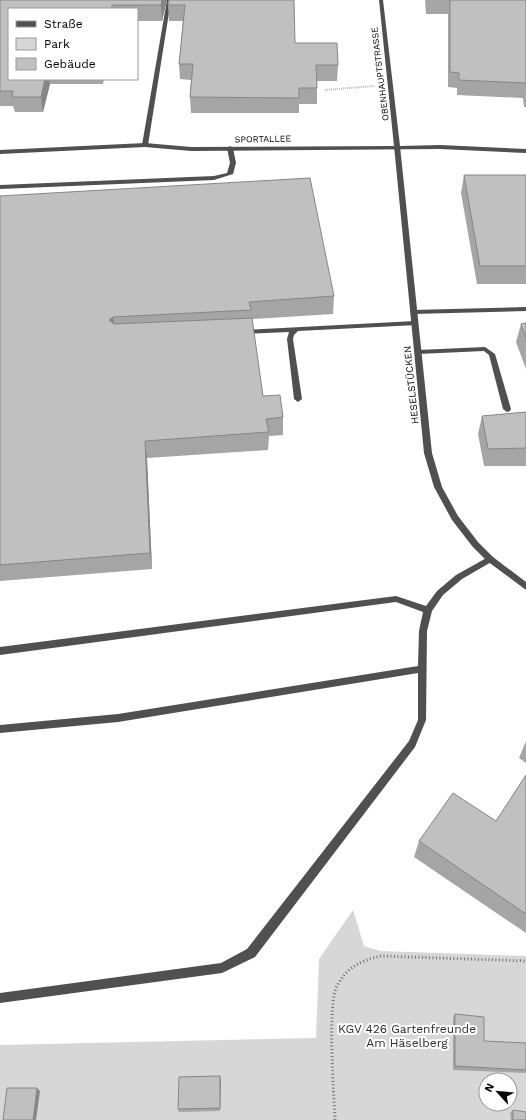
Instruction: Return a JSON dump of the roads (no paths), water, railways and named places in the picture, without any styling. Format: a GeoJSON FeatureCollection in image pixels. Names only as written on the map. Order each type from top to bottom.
{"type":"FeatureCollection","features":[{"type":"Feature","properties":{"kind":"street"},"geometry":{"type":"LineString","coordinates":[[145,145],[169,0]]}},
{"type":"Feature","properties":{"kind":"street","name":"OBENHAUPTSTRASSE"},"geometry":{"type":"LineString","coordinates":[[381,0],[397,146]]}},
{"type":"Feature","properties":{"kind":"street","name":"SPORTALLEE"},"geometry":{"type":"LineString","coordinates":[[0,152],[145,145],[191,149],[397,146],[526,151]]}},
{"type":"Feature","properties":{"kind":"street","name":"HESELSTÜCKEN"},"geometry":{"type":"LineString","coordinates":[[397,146],[428,453],[438,487],[455,518],[475,544],[490,559],[526,587]]}},
{"type":"Feature","properties":{"kind":"street"},"geometry":{"type":"LineString","coordinates":[[0,187],[214,178],[230,174],[233,163],[230,148]]}},
{"type":"Feature","properties":{"kind":"street"},"geometry":{"type":"LineString","coordinates":[[413,312],[526,309]]}},
{"type":"Feature","properties":{"kind":"street"},"geometry":{"type":"LineString","coordinates":[[234,332],[415,323]]}},
{"type":"Feature","properties":{"kind":"street"},"geometry":{"type":"LineString","coordinates":[[296,330],[291,334],[290,339],[298,399]]}},
{"type":"Feature","properties":{"kind":"street"},"geometry":{"type":"LineString","coordinates":[[418,352],[485,349],[489,351],[492,354],[507,409]]}},
{"type":"Feature","properties":{"kind":"street"},"geometry":{"type":"LineString","coordinates":[[0,998],[222,968],[251,953],[412,744],[422,720],[423,631],[428,610],[440,593],[459,577],[490,559]]}},
{"type":"Feature","properties":{"kind":"street"},"geometry":{"type":"LineString","coordinates":[[0,651],[396,599],[428,610]]}},
{"type":"Feature","properties":{"kind":"street"},"geometry":{"type":"LineString","coordinates":[[0,729],[118,718],[422,669]]}},
{"type":"Feature","properties":{"kind":"park label","name":"KGV 426 Gartenfreunde Am Häselberg"},"geometry":{"type":"Point","coordinates":[407,1036]}}]}
